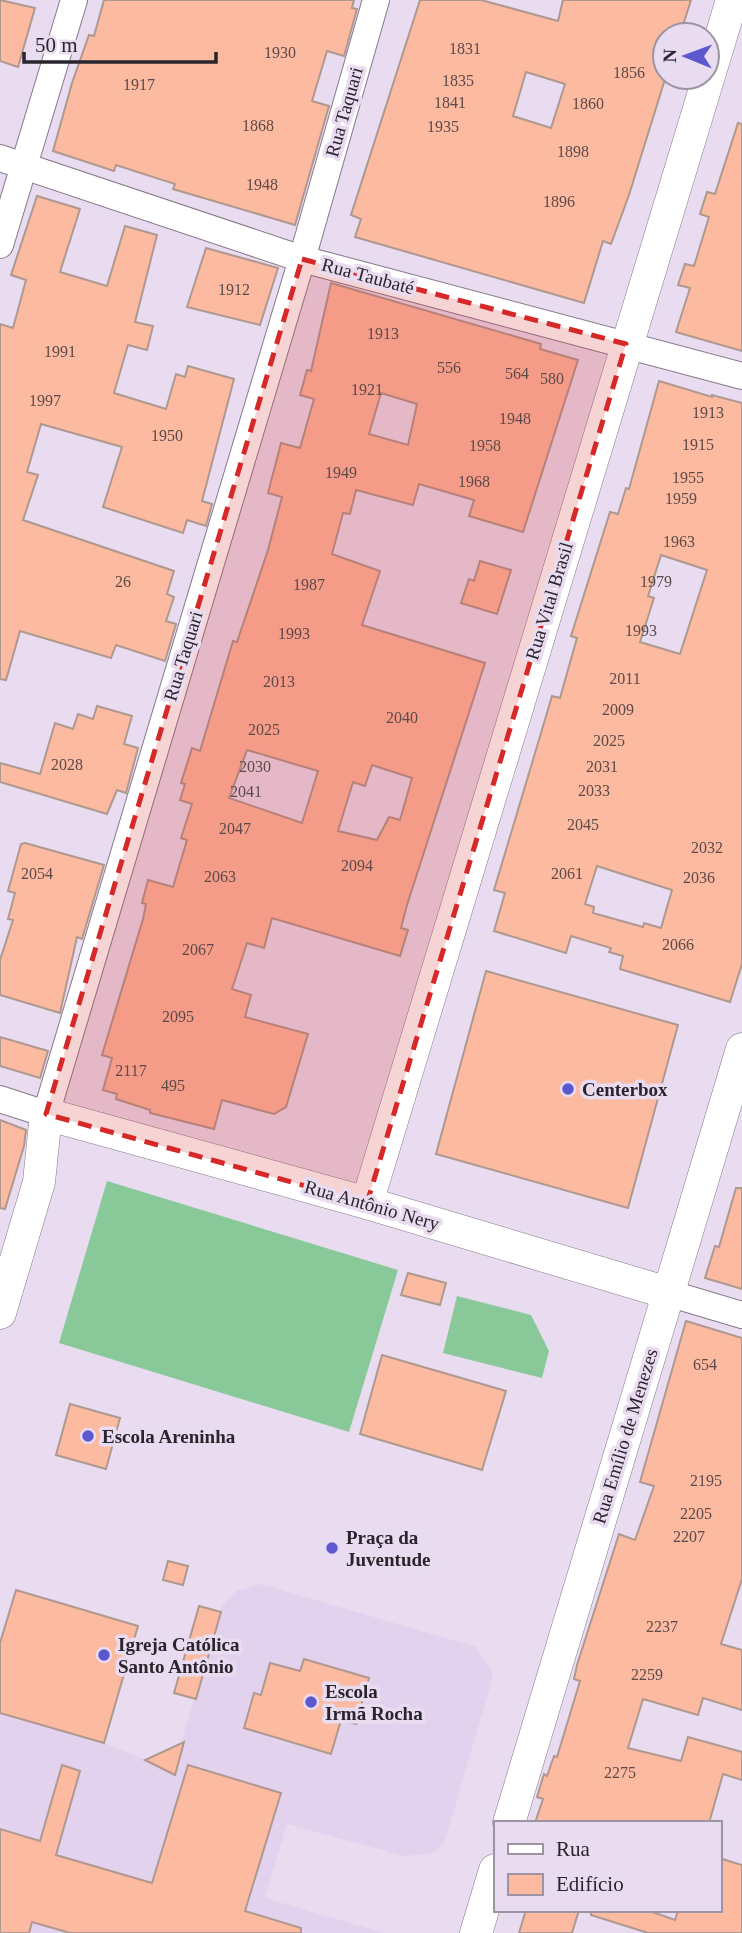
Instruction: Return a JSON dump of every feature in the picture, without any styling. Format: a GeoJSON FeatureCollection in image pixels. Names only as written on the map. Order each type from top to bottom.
{"type":"FeatureCollection","features":[{"type":"Feature","properties":{"kind":"street"},"geometry":{"type":"LineString","coordinates":[[0,245],[12,161],[74,0]]}},
{"type":"Feature","properties":{"kind":"street","name":"Rua Taquari"},"geometry":{"type":"LineString","coordinates":[[0,1313],[39,1182],[46,1114],[302,259],[376,0]]}},
{"type":"Feature","properties":{"kind":"street","name":"Rua Vital Brasil"},"geometry":{"type":"LineString","coordinates":[[367,1203],[732,0]]}},
{"type":"Feature","properties":{"kind":"street","name":"Rua Taubaté"},"geometry":{"type":"LineString","coordinates":[[12,161],[302,259],[742,376]]}},
{"type":"Feature","properties":{"kind":"street","name":"Rua Emílio de Menezes"},"geometry":{"type":"LineString","coordinates":[[510,1821],[742,1049]]}},
{"type":"Feature","properties":{"kind":"street","name":"Rua Antônio Nery"},"geometry":{"type":"LineString","coordinates":[[0,1099],[367,1203],[742,1315]]}},
{"type":"Feature","properties":{"kind":"street"},"geometry":{"type":"LineString","coordinates":[[476,1933],[494,1873]]}},
{"type":"Feature","properties":{"kind":"highlighted area"},"geometry":{"type":"Polygon","coordinates":[[[302,259],[626,344],[367,1203],[46,1114],[302,259]]]}},
{"type":"Feature","properties":{"kind":"shaded area"},"geometry":{"type":"Polygon","coordinates":[[[261,1584],[476,1647],[491,1670],[492,1680],[445,1841],[438,1849],[430,1854],[404,1856],[287,1824],[265,1898],[384,1933],[0,1933],[0,1713],[104,1743],[145,1760],[181,1743],[222,1606],[236,1591],[261,1584]]]}},
{"type":"Feature","properties":{"kind":"green space"},"geometry":{"type":"Polygon","coordinates":[[[107,1181],[398,1270],[349,1432],[59,1343],[107,1181]]]}},
{"type":"Feature","properties":{"kind":"green space"},"geometry":{"type":"Polygon","coordinates":[[[457,1296],[531,1315],[549,1351],[542,1378],[443,1353],[457,1296]]]}},
{"type":"Feature","properties":{"kind":"building"},"geometry":{"type":"Polygon","coordinates":[[[0,0],[35,8],[18,67],[0,61],[0,0]]]}},
{"type":"Feature","properties":{"kind":"building"},"geometry":{"type":"Polygon","coordinates":[[[104,0],[354,0],[352,8],[357,9],[344,56],[327,51],[312,101],[329,106],[295,225],[173,189],[175,184],[116,165],[114,171],[53,151],[72,83],[89,35],[94,36],[104,0]]]}},
{"type":"Feature","properties":{"kind":"building"},"geometry":{"type":"Polygon","coordinates":[[[420,0],[481,0],[558,21],[563,0],[691,0],[684,21],[651,21],[651,91],[661,91],[629,195],[611,244],[603,241],[584,303],[355,237],[361,219],[351,215],[420,0]],[[526,72],[513,116],[551,128],[565,84],[526,72]]]}},
{"type":"Feature","properties":{"kind":"building"},"geometry":{"type":"Polygon","coordinates":[[[738,123],[742,124],[742,351],[676,332],[690,288],[678,285],[685,264],[694,266],[709,217],[700,214],[707,192],[715,194],[738,123]]]}},
{"type":"Feature","properties":{"kind":"building"},"geometry":{"type":"Polygon","coordinates":[[[37,196],[80,209],[60,272],[107,286],[125,226],[157,235],[135,322],[153,326],[147,350],[128,345],[114,393],[166,409],[176,374],[185,377],[188,366],[234,379],[202,501],[212,504],[206,526],[187,520],[183,533],[103,507],[122,447],[41,424],[27,472],[38,475],[23,520],[174,571],[167,594],[174,597],[166,621],[176,624],[165,661],[116,645],[111,658],[20,631],[6,680],[0,679],[0,324],[13,328],[26,280],[11,275],[37,196]]]}},
{"type":"Feature","properties":{"kind":"building"},"geometry":{"type":"Polygon","coordinates":[[[206,248],[278,268],[260,325],[187,307],[206,248]]]}},
{"type":"Feature","properties":{"kind":"building"},"geometry":{"type":"Polygon","coordinates":[[[331,283],[541,344],[540,349],[578,360],[523,532],[469,516],[474,500],[419,484],[413,505],[356,490],[350,514],[343,513],[332,554],[380,571],[362,625],[485,663],[407,905],[401,928],[408,930],[400,956],[272,918],[264,948],[247,943],[232,989],[251,995],[245,1017],[308,1034],[286,1107],[274,1114],[222,1100],[214,1129],[150,1113],[150,1110],[116,1099],[117,1094],[103,1090],[112,1058],[102,1055],[143,919],[146,904],[142,903],[148,880],[173,887],[187,840],[181,838],[192,804],[180,800],[185,784],[181,783],[192,748],[200,751],[233,641],[237,642],[268,550],[282,497],[268,493],[281,443],[300,448],[314,399],[300,395],[307,370],[311,371],[331,283]],[[381,393],[369,434],[408,445],[417,404],[381,393]],[[247,750],[229,798],[302,823],[318,771],[247,750]],[[372,765],[365,786],[353,782],[338,831],[377,840],[389,817],[400,820],[412,778],[372,765]]]}},
{"type":"Feature","properties":{"kind":"building"},"geometry":{"type":"Polygon","coordinates":[[[659,381],[742,403],[742,964],[730,1002],[620,969],[623,956],[609,952],[611,948],[571,936],[566,953],[494,931],[505,893],[494,890],[552,696],[560,698],[577,638],[571,636],[610,512],[618,514],[626,488],[629,489],[659,381]],[[661,555],[648,596],[654,598],[640,642],[680,654],[707,570],[661,555]],[[597,866],[585,904],[594,907],[593,913],[643,927],[644,923],[661,928],[672,890],[597,866]]]}},
{"type":"Feature","properties":{"kind":"building"},"geometry":{"type":"Polygon","coordinates":[[[480,561],[511,570],[497,614],[461,603],[469,579],[474,581],[480,561]]]}},
{"type":"Feature","properties":{"kind":"building"},"geometry":{"type":"Polygon","coordinates":[[[97,706],[132,716],[124,744],[138,748],[126,793],[117,790],[107,814],[0,782],[0,763],[40,774],[55,723],[73,729],[78,714],[93,719],[97,706]]]}},
{"type":"Feature","properties":{"kind":"building"},"geometry":{"type":"Polygon","coordinates":[[[21,844],[104,865],[82,939],[77,937],[60,1013],[0,995],[0,960],[13,920],[8,919],[15,893],[8,891],[21,844]]]}},
{"type":"Feature","properties":{"kind":"building"},"geometry":{"type":"Polygon","coordinates":[[[486,971],[678,1025],[628,1208],[436,1154],[486,971]]]}},
{"type":"Feature","properties":{"kind":"building"},"geometry":{"type":"Polygon","coordinates":[[[0,1037],[48,1051],[40,1078],[0,1066],[0,1037]]]}},
{"type":"Feature","properties":{"kind":"building"},"geometry":{"type":"Polygon","coordinates":[[[0,1120],[26,1130],[24,1146],[5,1209],[0,1208],[0,1120]]]}},
{"type":"Feature","properties":{"kind":"building"},"geometry":{"type":"Polygon","coordinates":[[[736,1188],[742,1188],[742,1289],[705,1278],[715,1246],[719,1247],[736,1188]]]}},
{"type":"Feature","properties":{"kind":"building"},"geometry":{"type":"Polygon","coordinates":[[[408,1273],[446,1283],[440,1305],[401,1295],[408,1273]]]}},
{"type":"Feature","properties":{"kind":"building"},"geometry":{"type":"Polygon","coordinates":[[[686,1321],[742,1338],[742,1579],[721,1644],[742,1650],[742,1710],[703,1698],[698,1715],[643,1699],[628,1748],[681,1761],[688,1737],[742,1752],[742,1780],[723,1774],[710,1821],[536,1821],[543,1799],[537,1797],[544,1774],[547,1776],[554,1756],[557,1757],[580,1681],[574,1679],[577,1665],[619,1534],[635,1540],[654,1486],[640,1482],[686,1321]]]}},
{"type":"Feature","properties":{"kind":"building"},"geometry":{"type":"Polygon","coordinates":[[[382,1355],[506,1391],[482,1470],[360,1434],[382,1355]]]}},
{"type":"Feature","properties":{"kind":"building","name":"Escola Areninha"},"geometry":{"type":"Polygon","coordinates":[[[70,1404],[120,1418],[106,1469],[56,1455],[70,1404]]]}},
{"type":"Feature","properties":{"kind":"building"},"geometry":{"type":"Polygon","coordinates":[[[168,1561],[188,1566],[183,1585],[163,1580],[168,1561]]]}},
{"type":"Feature","properties":{"kind":"building"},"geometry":{"type":"Polygon","coordinates":[[[16,1590],[138,1626],[104,1743],[0,1713],[0,1643],[16,1590]]]}},
{"type":"Feature","properties":{"kind":"building"},"geometry":{"type":"Polygon","coordinates":[[[199,1606],[221,1612],[196,1699],[174,1693],[199,1606]]]}},
{"type":"Feature","properties":{"kind":"building"},"geometry":{"type":"Polygon","coordinates":[[[304,1659],[369,1678],[356,1724],[341,1720],[331,1754],[244,1728],[254,1693],[261,1695],[270,1663],[300,1671],[304,1659]]]}},
{"type":"Feature","properties":{"kind":"building"},"geometry":{"type":"Polygon","coordinates":[[[184,1742],[175,1775],[145,1760],[184,1742]]]}},
{"type":"Feature","properties":{"kind":"building"},"geometry":{"type":"Polygon","coordinates":[[[62,1765],[80,1771],[56,1855],[152,1883],[188,1765],[281,1793],[245,1911],[301,1928],[301,1933],[70,1933],[32,1922],[29,1933],[0,1933],[0,1829],[40,1841],[62,1765]]]}},
{"type":"Feature","properties":{"kind":"building"},"geometry":{"type":"Polygon","coordinates":[[[721,1859],[742,1865],[742,1933],[648,1933],[591,1915],[591,1912],[653,1912],[675,1920],[677,1912],[721,1912],[721,1859]]]}},
{"type":"Feature","properties":{"kind":"building"},"geometry":{"type":"Polygon","coordinates":[[[525,1912],[578,1912],[572,1933],[519,1933],[525,1912]]]}},
{"type":"Feature","properties":{"kind":"place","name":"Centerbox"},"geometry":{"type":"Point","coordinates":[568,1089]}},
{"type":"Feature","properties":{"kind":"place","name":"Escola Areninha"},"geometry":{"type":"Point","coordinates":[88,1436]}},
{"type":"Feature","properties":{"kind":"place","name":"Praça da Juventude"},"geometry":{"type":"Point","coordinates":[332,1548]}},
{"type":"Feature","properties":{"kind":"place","name":"Igreja Católica Santo Antônio"},"geometry":{"type":"Point","coordinates":[104,1655]}},
{"type":"Feature","properties":{"kind":"place","name":"Escola Irmã Rocha"},"geometry":{"type":"Point","coordinates":[311,1702]}}]}
